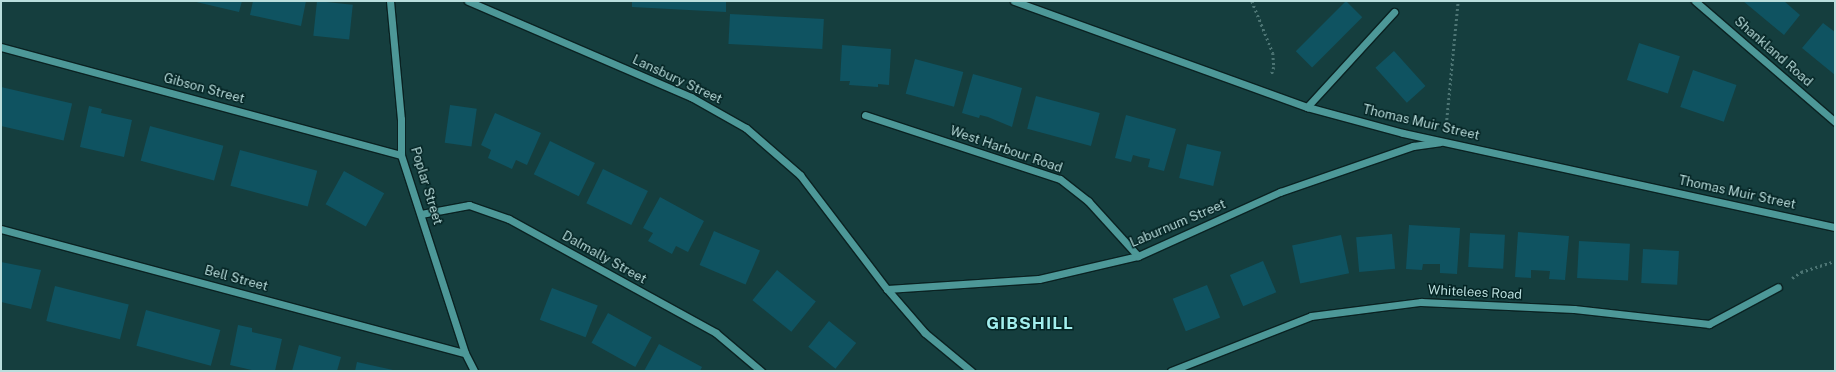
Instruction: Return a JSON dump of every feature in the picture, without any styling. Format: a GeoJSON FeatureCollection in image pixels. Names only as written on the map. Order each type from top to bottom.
{"type":"FeatureCollection","features":[{"type":"Feature","properties":{"kind":"street","name":"Poplar Street"},"geometry":{"type":"LineString","coordinates":[[390,1],[401,119],[401,155],[465,353],[474,371]]}},
{"type":"Feature","properties":{"kind":"street","name":"Lansbury Street"},"geometry":{"type":"LineString","coordinates":[[468,1],[691,97],[746,128],[800,175],[887,289],[925,333],[971,371]]}},
{"type":"Feature","properties":{"kind":"street","name":"Thomas Muir Street"},"geometry":{"type":"LineString","coordinates":[[1014,1],[1307,108],[1444,141],[1835,227]]}},
{"type":"Feature","properties":{"kind":"street","name":"Shankland Road"},"geometry":{"type":"LineString","coordinates":[[1695,1],[1835,122]]}},
{"type":"Feature","properties":{"kind":"street"},"geometry":{"type":"LineString","coordinates":[[1307,108],[1394,12]]}},
{"type":"Feature","properties":{"kind":"street","name":"Gibson Street"},"geometry":{"type":"LineString","coordinates":[[1,47],[401,155]]}},
{"type":"Feature","properties":{"kind":"street","name":"West Harbour Road"},"geometry":{"type":"LineString","coordinates":[[865,115],[1060,179],[1088,201],[1138,256]]}},
{"type":"Feature","properties":{"kind":"street","name":"Laburnum Street"},"geometry":{"type":"LineString","coordinates":[[887,289],[1039,279],[1138,256],[1280,192],[1414,146],[1444,141]]}},
{"type":"Feature","properties":{"kind":"street","name":"Dalmally Street"},"geometry":{"type":"LineString","coordinates":[[421,214],[469,205],[508,219],[716,333],[761,371]]}},
{"type":"Feature","properties":{"kind":"street","name":"Bell Street"},"geometry":{"type":"LineString","coordinates":[[1,229],[465,353]]}},
{"type":"Feature","properties":{"kind":"street","name":"Whitelees Road"},"geometry":{"type":"LineString","coordinates":[[1171,371],[1312,316],[1421,302],[1574,309],[1709,324],[1778,287]]}},
{"type":"Feature","properties":{"kind":"path"},"geometry":{"type":"LineString","coordinates":[[1252,1],[1273,53],[1274,67]]}},
{"type":"Feature","properties":{"kind":"path"},"geometry":{"type":"LineString","coordinates":[[1444,141],[1458,1]]}},
{"type":"Feature","properties":{"kind":"path"},"geometry":{"type":"LineString","coordinates":[[1778,287],[1802,272],[1835,261]]}},
{"type":"Feature","properties":{"kind":"building"},"geometry":{"type":"Polygon","coordinates":[[[192,1],[242,1],[239,12],[192,1]]]}},
{"type":"Feature","properties":{"kind":"building"},"geometry":{"type":"Polygon","coordinates":[[[253,1],[306,1],[301,26],[250,15],[253,1]]]}},
{"type":"Feature","properties":{"kind":"building"},"geometry":{"type":"Polygon","coordinates":[[[317,1],[353,5],[349,40],[313,36],[317,1]]]}},
{"type":"Feature","properties":{"kind":"building"},"geometry":{"type":"Polygon","coordinates":[[[632,1],[726,1],[726,12],[632,7],[632,1]]]}},
{"type":"Feature","properties":{"kind":"building"},"geometry":{"type":"Polygon","coordinates":[[[1346,1],[1362,17],[1312,67],[1296,51],[1346,1]]]}},
{"type":"Feature","properties":{"kind":"building"},"geometry":{"type":"Polygon","coordinates":[[[1743,1],[1784,1],[1800,15],[1784,35],[1743,1]]]}},
{"type":"Feature","properties":{"kind":"building"},"geometry":{"type":"Polygon","coordinates":[[[730,14],[824,19],[822,49],[728,44],[730,14]]]}},
{"type":"Feature","properties":{"kind":"building"},"geometry":{"type":"Polygon","coordinates":[[[1823,23],[1835,32],[1835,75],[1802,48],[1823,23]]]}},
{"type":"Feature","properties":{"kind":"building"},"geometry":{"type":"Polygon","coordinates":[[[1639,43],[1680,56],[1668,93],[1627,80],[1639,43]]]}},
{"type":"Feature","properties":{"kind":"building"},"geometry":{"type":"Polygon","coordinates":[[[842,45],[891,49],[889,85],[878,84],[878,87],[849,85],[850,81],[840,81],[842,45]]]}},
{"type":"Feature","properties":{"kind":"building"},"geometry":{"type":"Polygon","coordinates":[[[1394,51],[1425,86],[1407,103],[1375,68],[1394,51]]]}},
{"type":"Feature","properties":{"kind":"building"},"geometry":{"type":"Polygon","coordinates":[[[915,59],[963,72],[954,107],[906,94],[915,59]]]}},
{"type":"Feature","properties":{"kind":"building"},"geometry":{"type":"Polygon","coordinates":[[[1693,70],[1736,85],[1724,122],[1680,107],[1693,70]]]}},
{"type":"Feature","properties":{"kind":"building"},"geometry":{"type":"Polygon","coordinates":[[[973,74],[1022,88],[1012,127],[988,117],[980,115],[979,118],[962,113],[973,74]]]}},
{"type":"Feature","properties":{"kind":"building"},"geometry":{"type":"Polygon","coordinates":[[[1,87],[72,103],[64,140],[1,126],[1,87]]]}},
{"type":"Feature","properties":{"kind":"building"},"geometry":{"type":"Polygon","coordinates":[[[1036,96],[1100,113],[1091,146],[1027,129],[1036,96]]]}},
{"type":"Feature","properties":{"kind":"building"},"geometry":{"type":"Polygon","coordinates":[[[450,105],[477,109],[471,146],[445,143],[450,105]]]}},
{"type":"Feature","properties":{"kind":"building"},"geometry":{"type":"Polygon","coordinates":[[[89,106],[102,109],[101,113],[132,120],[124,157],[80,147],[89,106]]]}},
{"type":"Feature","properties":{"kind":"building"},"geometry":{"type":"Polygon","coordinates":[[[495,113],[541,133],[527,165],[516,160],[512,169],[488,158],[491,150],[481,145],[495,113]]]}},
{"type":"Feature","properties":{"kind":"building"},"geometry":{"type":"Polygon","coordinates":[[[1126,115],[1176,129],[1164,171],[1148,167],[1150,159],[1133,155],[1131,162],[1115,158],[1126,115]]]}},
{"type":"Feature","properties":{"kind":"building"},"geometry":{"type":"Polygon","coordinates":[[[150,126],[223,146],[214,180],[141,161],[150,126]]]}},
{"type":"Feature","properties":{"kind":"building"},"geometry":{"type":"Polygon","coordinates":[[[550,141],[595,163],[579,196],[534,174],[550,141]]]}},
{"type":"Feature","properties":{"kind":"building"},"geometry":{"type":"Polygon","coordinates":[[[1187,144],[1221,152],[1213,186],[1179,178],[1187,144]]]}},
{"type":"Feature","properties":{"kind":"building"},"geometry":{"type":"Polygon","coordinates":[[[240,150],[317,171],[308,206],[230,186],[240,150]]]}},
{"type":"Feature","properties":{"kind":"building"},"geometry":{"type":"Polygon","coordinates":[[[603,169],[648,191],[631,225],[586,203],[603,169]]]}},
{"type":"Feature","properties":{"kind":"building"},"geometry":{"type":"Polygon","coordinates":[[[344,171],[384,193],[366,227],[326,204],[344,171]]]}},
{"type":"Feature","properties":{"kind":"building"},"geometry":{"type":"Polygon","coordinates":[[[660,197],[704,221],[688,252],[676,246],[672,254],[648,241],[653,233],[643,228],[660,197]]]}},
{"type":"Feature","properties":{"kind":"building"},"geometry":{"type":"Polygon","coordinates":[[[1409,225],[1460,228],[1457,274],[1440,273],[1440,264],[1423,264],[1422,270],[1406,269],[1409,225]]]}},
{"type":"Feature","properties":{"kind":"building"},"geometry":{"type":"Polygon","coordinates":[[[714,231],[760,251],[746,285],[700,265],[714,231]]]}},
{"type":"Feature","properties":{"kind":"building"},"geometry":{"type":"Polygon","coordinates":[[[1518,232],[1569,236],[1565,280],[1549,279],[1550,271],[1531,270],[1531,278],[1515,277],[1518,232]]]}},
{"type":"Feature","properties":{"kind":"building"},"geometry":{"type":"Polygon","coordinates":[[[1470,233],[1505,235],[1503,269],[1468,267],[1470,233]]]}},
{"type":"Feature","properties":{"kind":"building"},"geometry":{"type":"Polygon","coordinates":[[[1392,234],[1395,269],[1359,272],[1356,237],[1392,234]]]}},
{"type":"Feature","properties":{"kind":"building"},"geometry":{"type":"Polygon","coordinates":[[[1341,235],[1349,273],[1300,284],[1292,245],[1341,235]]]}},
{"type":"Feature","properties":{"kind":"building"},"geometry":{"type":"Polygon","coordinates":[[[1579,241],[1630,244],[1628,281],[1577,278],[1579,241]]]}},
{"type":"Feature","properties":{"kind":"building"},"geometry":{"type":"Polygon","coordinates":[[[1643,249],[1679,251],[1677,285],[1641,283],[1643,249]]]}},
{"type":"Feature","properties":{"kind":"building"},"geometry":{"type":"Polygon","coordinates":[[[1263,261],[1276,292],[1243,306],[1230,275],[1263,261]]]}},
{"type":"Feature","properties":{"kind":"building"},"geometry":{"type":"Polygon","coordinates":[[[1,262],[41,270],[31,309],[1,302],[1,262]]]}},
{"type":"Feature","properties":{"kind":"building"},"geometry":{"type":"Polygon","coordinates":[[[777,270],[816,301],[791,332],[752,300],[777,270]]]}},
{"type":"Feature","properties":{"kind":"building"},"geometry":{"type":"Polygon","coordinates":[[[1207,285],[1220,317],[1186,331],[1173,299],[1207,285]]]}},
{"type":"Feature","properties":{"kind":"building"},"geometry":{"type":"Polygon","coordinates":[[[55,286],[129,304],[120,339],[46,321],[55,286]]]}},
{"type":"Feature","properties":{"kind":"building"},"geometry":{"type":"Polygon","coordinates":[[[552,288],[598,306],[586,337],[540,320],[552,288]]]}},
{"type":"Feature","properties":{"kind":"building"},"geometry":{"type":"Polygon","coordinates":[[[146,310],[220,330],[211,366],[136,346],[146,310]]]}},
{"type":"Feature","properties":{"kind":"building"},"geometry":{"type":"Polygon","coordinates":[[[608,313],[652,337],[635,367],[592,343],[608,313]]]}},
{"type":"Feature","properties":{"kind":"building"},"geometry":{"type":"Polygon","coordinates":[[[829,321],[856,343],[835,369],[808,347],[829,321]]]}},
{"type":"Feature","properties":{"kind":"building"},"geometry":{"type":"Polygon","coordinates":[[[238,325],[252,328],[252,332],[282,339],[275,371],[256,371],[230,365],[238,325]]]}},
{"type":"Feature","properties":{"kind":"building"},"geometry":{"type":"Polygon","coordinates":[[[659,344],[702,367],[700,371],[644,371],[659,344]]]}},
{"type":"Feature","properties":{"kind":"building"},"geometry":{"type":"Polygon","coordinates":[[[299,345],[341,357],[337,371],[292,371],[299,345]]]}},
{"type":"Feature","properties":{"kind":"building"},"geometry":{"type":"Polygon","coordinates":[[[357,362],[393,370],[355,371],[357,362]]]}},
{"type":"Feature","properties":{"kind":"district","name":"GIBSHILL"},"geometry":{"type":"Point","coordinates":[1030,324]}}]}
